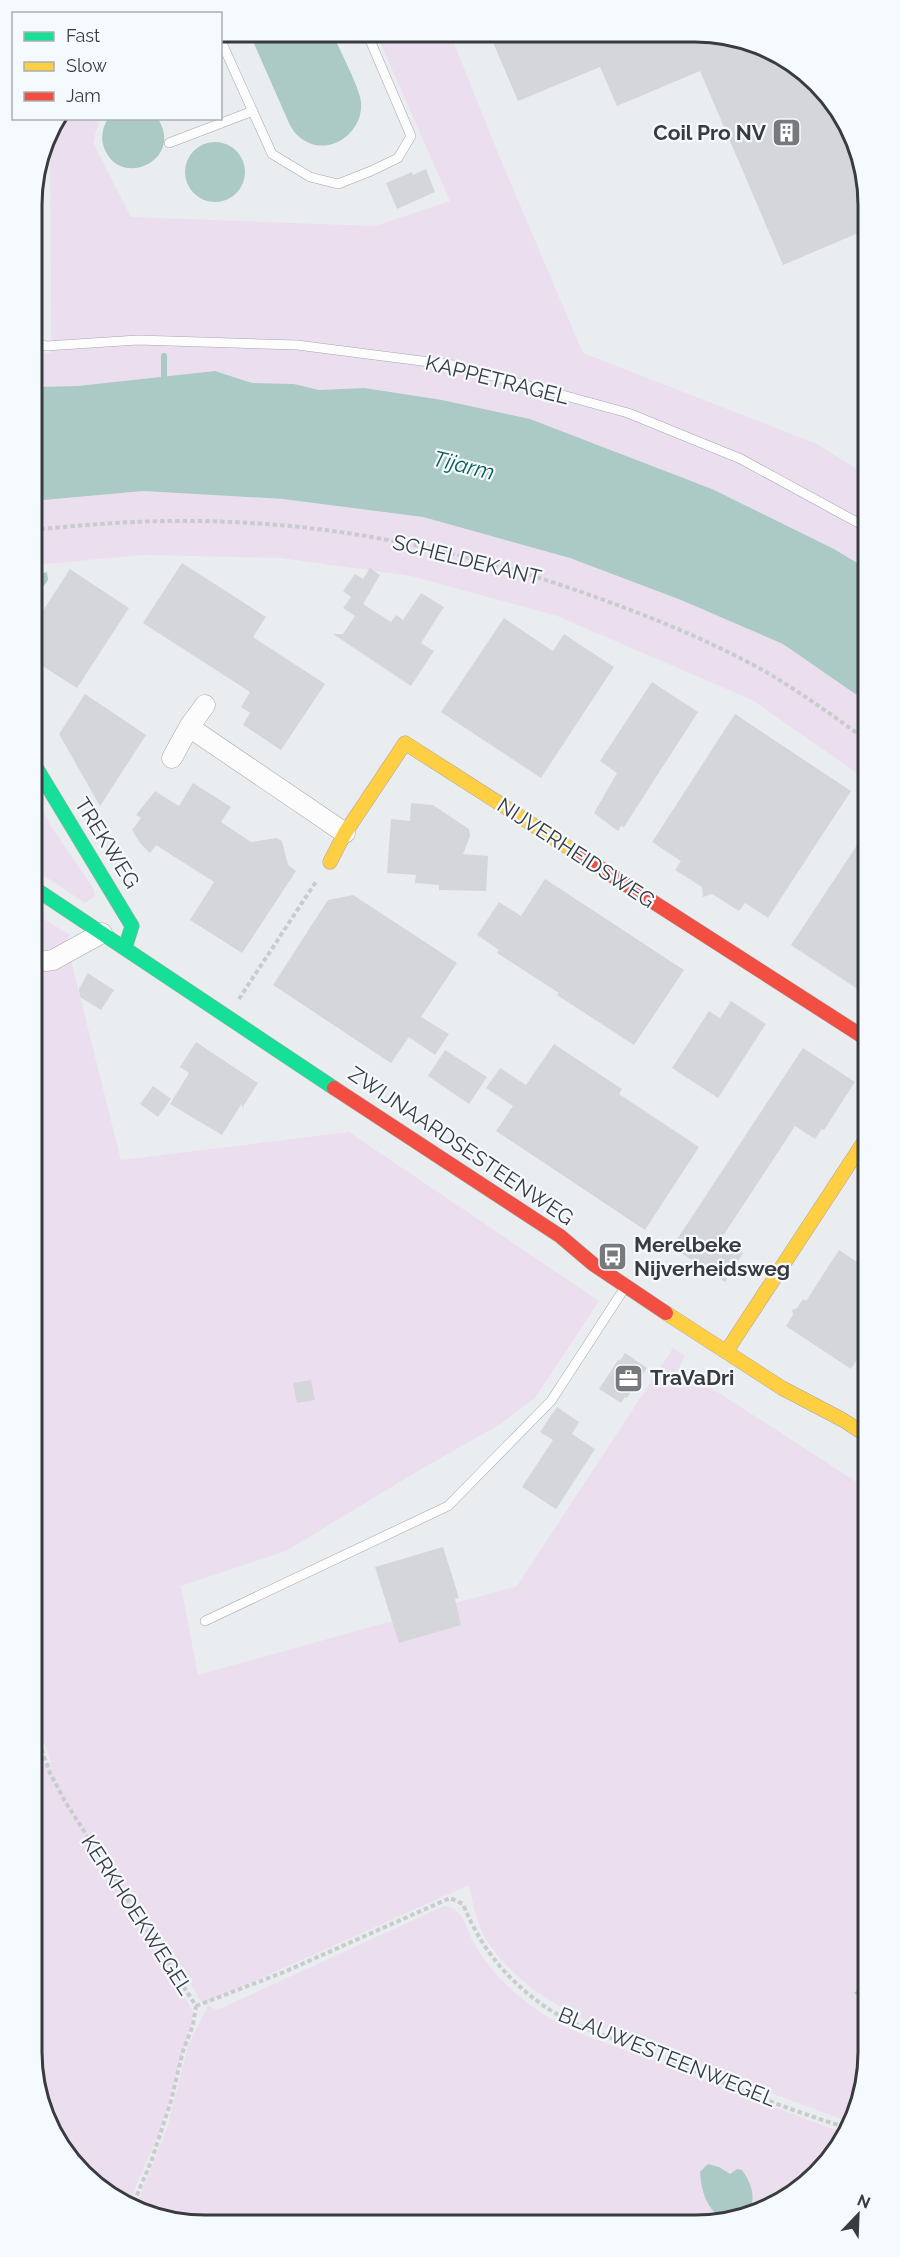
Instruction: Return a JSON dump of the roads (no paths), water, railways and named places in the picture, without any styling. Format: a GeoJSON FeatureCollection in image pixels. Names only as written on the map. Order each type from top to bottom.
{"type":"FeatureCollection","features":[{"type":"Feature","properties":{"kind":"street"},"geometry":{"type":"LineString","coordinates":[[172,758],[189,727],[205,705]]}},
{"type":"Feature","properties":{"kind":"street"},"geometry":{"type":"LineString","coordinates":[[189,727],[345,833]]}},
{"type":"Feature","properties":{"kind":"street","name":"NIJVERHEIDSWEG"},"geometry":{"type":"LineString","coordinates":[[330,862],[345,833],[405,743],[858,1034]]}},
{"type":"Feature","properties":{"kind":"street","name":"TREKWEG"},"geometry":{"type":"LineString","coordinates":[[42,777],[132,926],[125,948]]}},
{"type":"Feature","properties":{"kind":"street","name":"ZWIJNAARDSESTEENWEG"},"geometry":{"type":"LineString","coordinates":[[42,893],[227,1018],[560,1236],[592,1264],[625,1287],[782,1388],[858,1430]]}},
{"type":"Feature","properties":{"kind":"street"},"geometry":{"type":"LineString","coordinates":[[42,960],[53,960],[102,933]]}},
{"type":"Feature","properties":{"kind":"street"},"geometry":{"type":"LineString","coordinates":[[726,1352],[858,1152]]}},
{"type":"Feature","properties":{"kind":"lane"},"geometry":{"type":"LineString","coordinates":[[222,43],[272,154],[310,177],[338,184],[398,158],[411,136],[371,42]]}},
{"type":"Feature","properties":{"kind":"lane"},"geometry":{"type":"LineString","coordinates":[[169,143],[253,111]]}},
{"type":"Feature","properties":{"kind":"lane","name":"KAPPETRAGEL"},"geometry":{"type":"LineString","coordinates":[[42,345],[138,340],[297,345],[453,365],[628,414],[741,459],[858,523]]}},
{"type":"Feature","properties":{"kind":"lane"},"geometry":{"type":"LineString","coordinates":[[205,1621],[448,1506],[551,1401],[625,1287]]}},
{"type":"Feature","properties":{"kind":"water"},"geometry":{"type":"Polygon","coordinates":[[[253,42],[337,42],[360,96],[360,114],[356,125],[340,141],[330,145],[319,145],[308,142],[297,135],[289,123],[253,42]]]}},
{"type":"Feature","properties":{"kind":"water"},"geometry":{"type":"Polygon","coordinates":[[[107,120],[158,120],[164,133],[163,146],[157,157],[148,164],[136,168],[124,167],[113,162],[105,150],[103,130],[107,120]]]}},
{"type":"Feature","properties":{"kind":"water"},"geometry":{"type":"Polygon","coordinates":[[[209,142],[221,142],[237,150],[243,160],[245,172],[243,184],[237,194],[221,202],[209,202],[193,194],[185,178],[185,166],[193,150],[209,142]]]}},
{"type":"Feature","properties":{"kind":"water","name":"Tijarm"},"geometry":{"type":"Polygon","coordinates":[[[215,371],[252,383],[294,384],[319,390],[364,388],[442,400],[530,419],[712,489],[834,549],[858,563],[858,696],[783,644],[681,600],[570,558],[423,517],[283,499],[143,491],[42,500],[42,387],[78,386],[215,371]]]}},
{"type":"Feature","properties":{"kind":"water"},"geometry":{"type":"Polygon","coordinates":[[[47,572],[48,580],[42,588],[42,573],[47,572]]]}},
{"type":"Feature","properties":{"kind":"water"},"geometry":{"type":"Polygon","coordinates":[[[708,2164],[719,2167],[730,2174],[737,2169],[742,2170],[751,2188],[751,2205],[718,2214],[714,2211],[705,2196],[700,2172],[708,2164]]]}},
{"type":"Feature","properties":{"kind":"waterway"},"geometry":{"type":"LineString","coordinates":[[164,356],[164,383]]}},
{"type":"Feature","properties":{"kind":"place","name":"Coil Pro NV"},"geometry":{"type":"Point","coordinates":[787,133]}},
{"type":"Feature","properties":{"kind":"place","name":"Merelbeke Nijverheidsweg"},"geometry":{"type":"Point","coordinates":[613,1257]}},
{"type":"Feature","properties":{"kind":"place","name":"TraVaDri"},"geometry":{"type":"Point","coordinates":[629,1378]}}]}
